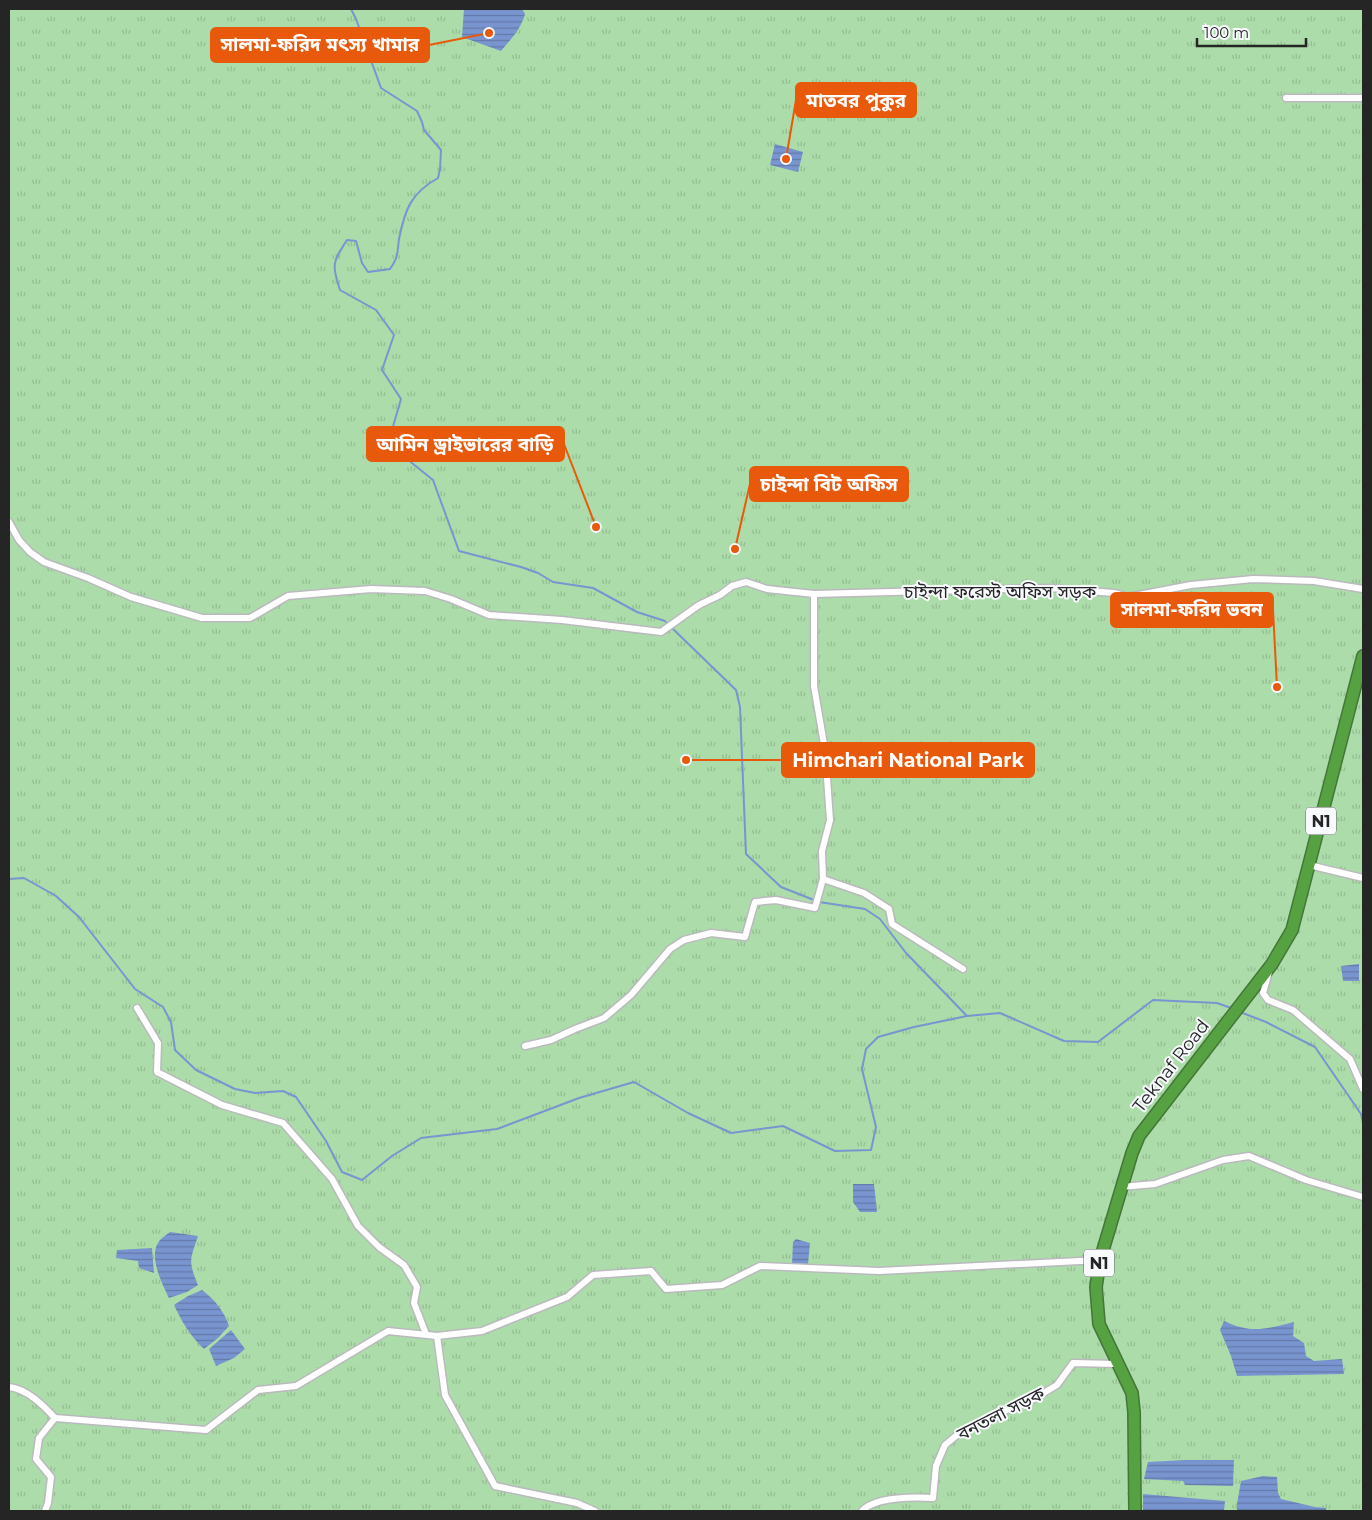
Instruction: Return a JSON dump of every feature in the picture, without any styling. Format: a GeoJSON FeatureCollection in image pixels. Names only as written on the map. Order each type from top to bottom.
{"type":"FeatureCollection","features":[{"type":"Feature","properties":{"kind":"highway","name":"Teknaf Road"},"geometry":{"type":"LineString","coordinates":[[1135,1511],[1134,1412],[1132,1393],[1099,1324],[1096,1287],[1100,1260],[1121,1186],[1139,1136],[1272,964],[1292,930],[1363,656]]}},
{"type":"Feature","properties":{"kind":"street"},"geometry":{"type":"LineString","coordinates":[[1286,98],[1363,98]]}},
{"type":"Feature","properties":{"kind":"street","name":"চাইন্দা ফরেস্ট অফিস সড়ক"},"geometry":{"type":"LineString","coordinates":[[9,522],[18,540],[44,562],[88,578],[131,597],[202,618],[250,618],[288,596],[371,589],[425,591],[451,599],[489,615],[562,620],[661,632],[699,605],[720,595],[732,586],[746,582],[767,588],[814,594],[1049,588],[1114,592],[1128,597],[1192,585],[1253,579],[1314,581],[1363,589]]}},
{"type":"Feature","properties":{"kind":"street"},"geometry":{"type":"LineString","coordinates":[[525,1046],[551,1040],[604,1018],[631,995],[670,949],[684,940],[711,933],[746,937],[755,902],[776,900],[814,908],[823,879],[822,851],[830,820],[824,750],[814,686],[814,594]]}},
{"type":"Feature","properties":{"kind":"street"},"geometry":{"type":"LineString","coordinates":[[1309,865],[1363,878]]}},
{"type":"Feature","properties":{"kind":"street"},"geometry":{"type":"LineString","coordinates":[[823,879],[864,893],[889,909],[892,924],[963,970]]}},
{"type":"Feature","properties":{"kind":"street"},"geometry":{"type":"LineString","coordinates":[[1272,964],[1263,993],[1268,1000],[1293,1010],[1350,1059],[1363,1089]]}},
{"type":"Feature","properties":{"kind":"street"},"geometry":{"type":"LineString","coordinates":[[137,1008],[158,1043],[157,1072],[222,1105],[283,1123],[332,1179],[358,1226],[380,1247],[404,1265],[417,1286],[414,1302],[426,1334]]}},
{"type":"Feature","properties":{"kind":"street"},"geometry":{"type":"LineString","coordinates":[[1121,1186],[1155,1184],[1223,1160],[1249,1156],[1306,1180],[1363,1197]]}},
{"type":"Feature","properties":{"kind":"street"},"geometry":{"type":"LineString","coordinates":[[9,1387],[18,1388],[45,1407],[55,1418],[206,1430],[258,1390],[296,1386],[388,1331],[437,1336],[482,1331],[567,1297],[593,1276],[651,1271],[666,1289],[722,1285],[760,1266],[879,1272],[1100,1260]]}},
{"type":"Feature","properties":{"kind":"street"},"geometry":{"type":"LineString","coordinates":[[437,1336],[445,1395],[495,1486],[577,1503],[595,1511]]}},
{"type":"Feature","properties":{"kind":"street","name":"বনতলা সড়ক"},"geometry":{"type":"LineString","coordinates":[[862,1511],[867,1505],[892,1500],[914,1497],[933,1498],[936,1466],[945,1445],[957,1435],[992,1416],[1032,1400],[1057,1385],[1073,1363],[1117,1364]]}},
{"type":"Feature","properties":{"kind":"street"},"geometry":{"type":"LineString","coordinates":[[45,1511],[48,1503],[51,1477],[36,1459],[39,1438],[55,1418]]}},
{"type":"Feature","properties":{"kind":"green space"},"geometry":{"type":"Polygon","coordinates":[[[9,9],[1363,9],[1363,1511],[9,1511],[9,9]]]}},
{"type":"Feature","properties":{"kind":"water"},"geometry":{"type":"Polygon","coordinates":[[[464,9],[522,9],[525,14],[518,29],[501,51],[462,37],[464,9]]]}},
{"type":"Feature","properties":{"kind":"water"},"geometry":{"type":"Polygon","coordinates":[[[775,144],[803,152],[798,172],[770,165],[775,144]]]}},
{"type":"Feature","properties":{"kind":"water"},"geometry":{"type":"Polygon","coordinates":[[[1359,964],[1359,981],[1343,981],[1341,966],[1359,964]]]}},
{"type":"Feature","properties":{"kind":"water"},"geometry":{"type":"Polygon","coordinates":[[[853,1184],[874,1184],[877,1212],[860,1212],[853,1202],[853,1184]]]}},
{"type":"Feature","properties":{"kind":"water"},"geometry":{"type":"Polygon","coordinates":[[[170,1232],[198,1236],[193,1250],[191,1265],[198,1285],[187,1292],[169,1298],[157,1269],[155,1253],[156,1246],[160,1240],[170,1232]]]}},
{"type":"Feature","properties":{"kind":"water"},"geometry":{"type":"Polygon","coordinates":[[[796,1239],[810,1243],[808,1264],[792,1264],[793,1242],[796,1239]]]}},
{"type":"Feature","properties":{"kind":"water"},"geometry":{"type":"Polygon","coordinates":[[[152,1248],[154,1273],[139,1268],[138,1261],[116,1258],[117,1250],[152,1248]]]}},
{"type":"Feature","properties":{"kind":"water"},"geometry":{"type":"Polygon","coordinates":[[[202,1290],[218,1306],[229,1326],[204,1349],[187,1328],[174,1305],[202,1290]]]}},
{"type":"Feature","properties":{"kind":"water"},"geometry":{"type":"Polygon","coordinates":[[[1224,1321],[1251,1329],[1275,1327],[1294,1322],[1293,1336],[1304,1343],[1306,1356],[1314,1361],[1342,1359],[1344,1374],[1237,1376],[1220,1330],[1224,1321]]]}},
{"type":"Feature","properties":{"kind":"water"},"geometry":{"type":"Polygon","coordinates":[[[231,1330],[245,1349],[234,1358],[216,1366],[209,1349],[231,1330]]]}},
{"type":"Feature","properties":{"kind":"water"},"geometry":{"type":"Polygon","coordinates":[[[1234,1460],[1233,1486],[1185,1485],[1183,1481],[1144,1479],[1148,1462],[1234,1460]]]}},
{"type":"Feature","properties":{"kind":"water"},"geometry":{"type":"Polygon","coordinates":[[[1263,1476],[1277,1477],[1278,1493],[1281,1499],[1326,1508],[1326,1511],[1237,1511],[1241,1481],[1263,1476]]]}},
{"type":"Feature","properties":{"kind":"water"},"geometry":{"type":"Polygon","coordinates":[[[1143,1494],[1225,1501],[1224,1511],[1143,1511],[1143,1494]]]}},
{"type":"Feature","properties":{"kind":"waterway"},"geometry":{"type":"LineString","coordinates":[[351,9],[381,88],[417,111],[424,130],[441,150],[438,178],[415,196],[407,210],[401,228],[398,251],[390,269],[368,272],[362,263],[356,241],[347,240],[338,254],[335,264],[340,290],[376,310],[394,335],[382,370],[401,399],[392,430],[407,459],[433,480],[459,551],[521,567],[538,573],[553,582],[593,588],[637,612],[665,621],[668,625]]}},
{"type":"Feature","properties":{"kind":"waterway"},"geometry":{"type":"LineString","coordinates":[[672,628],[736,690],[740,707],[746,854],[781,887],[814,900]]}},
{"type":"Feature","properties":{"kind":"waterway"},"geometry":{"type":"LineString","coordinates":[[9,879],[24,878],[56,896],[79,917],[135,989],[163,1007],[171,1022],[175,1050],[196,1070],[235,1089],[255,1093],[283,1091],[296,1097],[326,1141],[342,1172],[362,1180],[392,1156],[421,1138],[497,1129],[579,1098],[634,1082],[688,1113],[731,1133],[783,1126],[835,1151],[871,1150],[876,1127],[862,1069],[866,1049],[878,1037],[967,1016],[1000,1013],[1064,1041],[1098,1042],[1153,1000],[1217,1003],[1231,1008]]}},
{"type":"Feature","properties":{"kind":"waterway"},"geometry":{"type":"LineString","coordinates":[[819,902],[865,909],[880,919],[906,953],[967,1016]]}},
{"type":"Feature","properties":{"kind":"waterway"},"geometry":{"type":"LineString","coordinates":[[1240,1012],[1266,1022],[1315,1047],[1361,1114],[1363,1123]]}},
{"type":"Feature","properties":{"kind":"place","name":"সালমা-ফরিদ মৎস্য খামার"},"geometry":{"type":"Point","coordinates":[489,33]}},
{"type":"Feature","properties":{"kind":"place","name":"মাতবর পুকুর"},"geometry":{"type":"Point","coordinates":[786,159]}},
{"type":"Feature","properties":{"kind":"place","name":"আমিন ড্রাইভারের বাড়ি"},"geometry":{"type":"Point","coordinates":[596,527]}},
{"type":"Feature","properties":{"kind":"place","name":"চাইন্দা বিট অফিস"},"geometry":{"type":"Point","coordinates":[735,549]}},
{"type":"Feature","properties":{"kind":"place","name":"সালমা-ফরিদ ভবন"},"geometry":{"type":"Point","coordinates":[1277,687]}},
{"type":"Feature","properties":{"kind":"place","name":"Himchari National Park"},"geometry":{"type":"Point","coordinates":[686,760]}}]}
